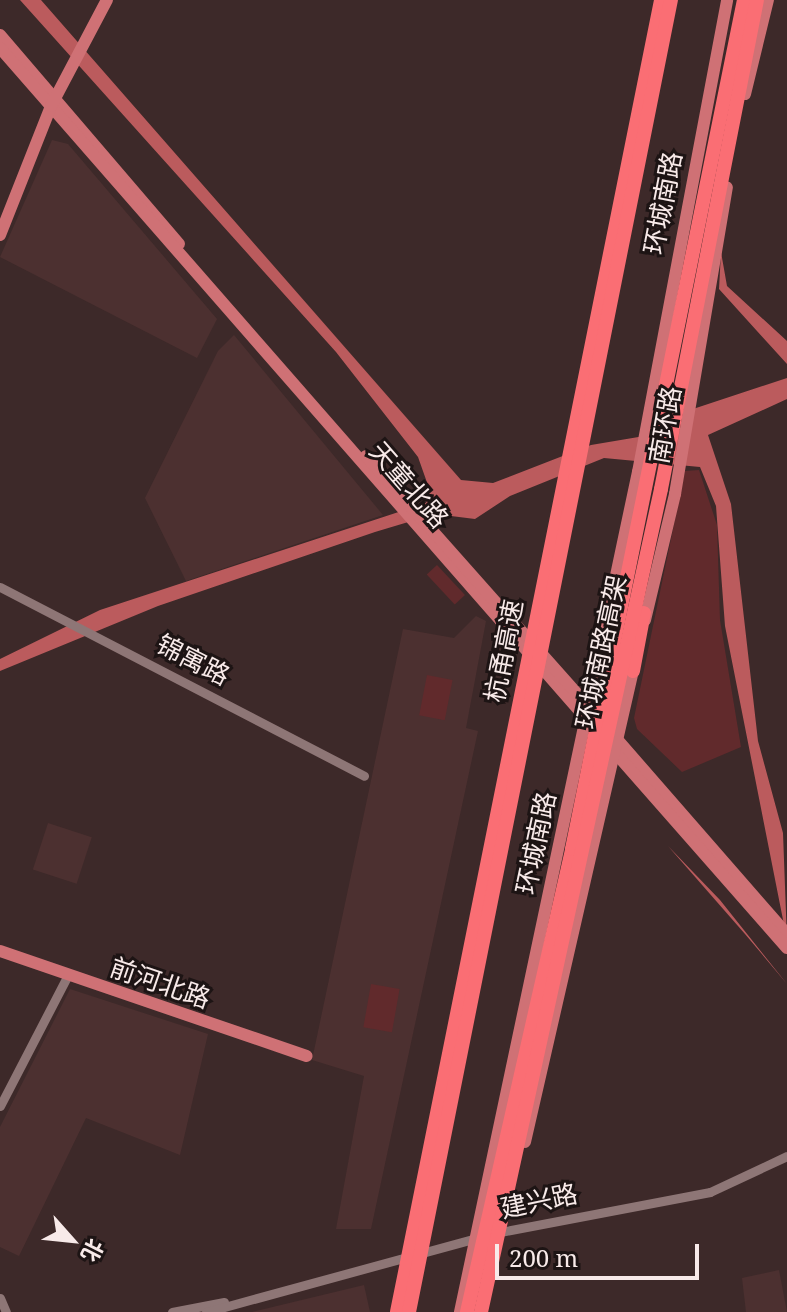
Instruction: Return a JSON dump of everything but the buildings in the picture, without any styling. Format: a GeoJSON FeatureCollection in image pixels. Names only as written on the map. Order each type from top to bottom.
{"type":"FeatureCollection","features":[{"type":"Feature","properties":{"kind":"highway","name":"杭甬高速"},"geometry":{"type":"LineString","coordinates":[[421,1243],[661,0]]}},
{"type":"Feature","properties":{"kind":"highway","name":"杭甬高速"},"geometry":{"type":"LineString","coordinates":[[576,441],[671,0]]}},
{"type":"Feature","properties":{"kind":"highway","name":"环城南路高架"},"geometry":{"type":"LineString","coordinates":[[481,1312],[702,277],[741,45],[742,0]]}},
{"type":"Feature","properties":{"kind":"highway"},"geometry":{"type":"LineString","coordinates":[[741,45],[759,0]]}},
{"type":"Feature","properties":{"kind":"highway","name":"环城南路高架"},"geometry":{"type":"LineString","coordinates":[[467,1312],[575,835],[741,45]]}},
{"type":"Feature","properties":{"kind":"highway"},"geometry":{"type":"LineString","coordinates":[[633,671],[702,277]]}},
{"type":"Feature","properties":{"kind":"highway","name":"杭甬高速"},"geometry":{"type":"LineString","coordinates":[[400,1311],[414,1276],[438,1163],[567,487]]}},
{"type":"Feature","properties":{"kind":"highway"},"geometry":{"type":"LineString","coordinates":[[414,1276],[419,1312]]}},
{"type":"Feature","properties":{"kind":"main road"},"geometry":{"type":"LineString","coordinates":[[0,216],[65,62],[98,0]]}},
{"type":"Feature","properties":{"kind":"main road"},"geometry":{"type":"LineString","coordinates":[[0,235],[50,98],[107,0]]}},
{"type":"Feature","properties":{"kind":"main road","name":"环城南路"},"geometry":{"type":"LineString","coordinates":[[646,415],[727,0]]}},
{"type":"Feature","properties":{"kind":"main road","name":"南环路"},"geometry":{"type":"LineString","coordinates":[[675,494],[737,127],[768,0]]}},
{"type":"Feature","properties":{"kind":"main road"},"geometry":{"type":"LineString","coordinates":[[0,35],[50,98]]}},
{"type":"Feature","properties":{"kind":"main road","name":"天童北路"},"geometry":{"type":"LineString","coordinates":[[0,48],[50,98],[293,381]]}},
{"type":"Feature","properties":{"kind":"main road","name":"天童北路"},"geometry":{"type":"LineString","coordinates":[[50,98],[293,381],[786,939]]}},
{"type":"Feature","properties":{"kind":"main road","name":"南环路"},"geometry":{"type":"LineString","coordinates":[[638,472],[646,415]]}},
{"type":"Feature","properties":{"kind":"main road","name":"环城南路"},"geometry":{"type":"LineString","coordinates":[[460,1312],[638,472]]}},
{"type":"Feature","properties":{"kind":"main road","name":"环城南路"},"geometry":{"type":"LineString","coordinates":[[487,1312],[505,1220],[675,494]]}},
{"type":"Feature","properties":{"kind":"main road","name":"前河北路"},"geometry":{"type":"LineString","coordinates":[[0,954],[305,1059]]}},
{"type":"Feature","properties":{"kind":"street","name":"锦寓路"},"geometry":{"type":"LineString","coordinates":[[0,587],[364,776]]}},
{"type":"Feature","properties":{"kind":"street"},"geometry":{"type":"LineString","coordinates":[[0,1106],[67,978]]}},
{"type":"Feature","properties":{"kind":"street","name":"建兴路"},"geometry":{"type":"LineString","coordinates":[[251,1298],[535,1222],[710,1192],[787,1156]]}},
{"type":"Feature","properties":{"kind":"street"},"geometry":{"type":"LineString","coordinates":[[0,1298],[6,1312]]}},
{"type":"Feature","properties":{"kind":"street"},"geometry":{"type":"LineString","coordinates":[[172,1312],[251,1298]]}},
{"type":"Feature","properties":{"kind":"street"},"geometry":{"type":"LineString","coordinates":[[206,1312],[251,1298]]}},
{"type":"Feature","properties":{"kind":"shaded area"},"geometry":{"type":"Polygon","coordinates":[[[20,0],[41,0],[461,480],[493,483],[591,445],[680,430],[693,409],[787,378],[787,399],[708,435],[731,504],[758,741],[783,833],[787,940],[725,626],[716,506],[700,467],[604,458],[510,496],[475,519],[435,514],[375,532],[158,606],[0,671],[0,659],[100,610],[426,503],[430,491],[418,457],[336,352],[20,0]]]}},
{"type":"Feature","properties":{"kind":"shaded area"},"geometry":{"type":"Polygon","coordinates":[[[52,140],[68,144],[217,319],[197,358],[0,257],[52,140]]]}},
{"type":"Feature","properties":{"kind":"shaded area"},"geometry":{"type":"Polygon","coordinates":[[[721,252],[727,286],[787,341],[787,364],[719,289],[721,252]]]}},
{"type":"Feature","properties":{"kind":"shaded area"},"geometry":{"type":"Polygon","coordinates":[[[234,335],[383,515],[186,581],[145,498],[218,351],[234,335]]]}},
{"type":"Feature","properties":{"kind":"shaded area"},"geometry":{"type":"Polygon","coordinates":[[[699,470],[717,525],[720,620],[741,747],[682,772],[637,729],[634,718],[685,471],[699,470]]]}},
{"type":"Feature","properties":{"kind":"shaded area"},"geometry":{"type":"Polygon","coordinates":[[[437,565],[465,595],[455,605],[427,575],[437,565]]]}},
{"type":"Feature","properties":{"kind":"shaded area"},"geometry":{"type":"Polygon","coordinates":[[[476,616],[486,621],[466,728],[478,731],[371,1229],[336,1229],[364,1076],[312,1060],[403,629],[454,638],[476,616]]]}},
{"type":"Feature","properties":{"kind":"shaded area"},"geometry":{"type":"Polygon","coordinates":[[[427,675],[453,680],[445,720],[419,715],[427,675]]]}},
{"type":"Feature","properties":{"kind":"shaded area"},"geometry":{"type":"Polygon","coordinates":[[[48,823],[92,837],[77,884],[33,870],[48,823]]]}},
{"type":"Feature","properties":{"kind":"shaded area"},"geometry":{"type":"Polygon","coordinates":[[[668,846],[720,900],[787,984],[745,934],[668,846]]]}},
{"type":"Feature","properties":{"kind":"shaded area"},"geometry":{"type":"Polygon","coordinates":[[[371,984],[400,989],[392,1032],[363,1027],[371,984]]]}},
{"type":"Feature","properties":{"kind":"shaded area"},"geometry":{"type":"Polygon","coordinates":[[[70,989],[208,1034],[180,1155],[86,1118],[19,1256],[0,1247],[0,1127],[70,989]]]}},
{"type":"Feature","properties":{"kind":"shaded area"},"geometry":{"type":"Polygon","coordinates":[[[779,1270],[787,1312],[746,1312],[742,1278],[779,1270]]]}},
{"type":"Feature","properties":{"kind":"shaded area"},"geometry":{"type":"Polygon","coordinates":[[[364,1285],[370,1312],[252,1312],[364,1285]]]}}]}
